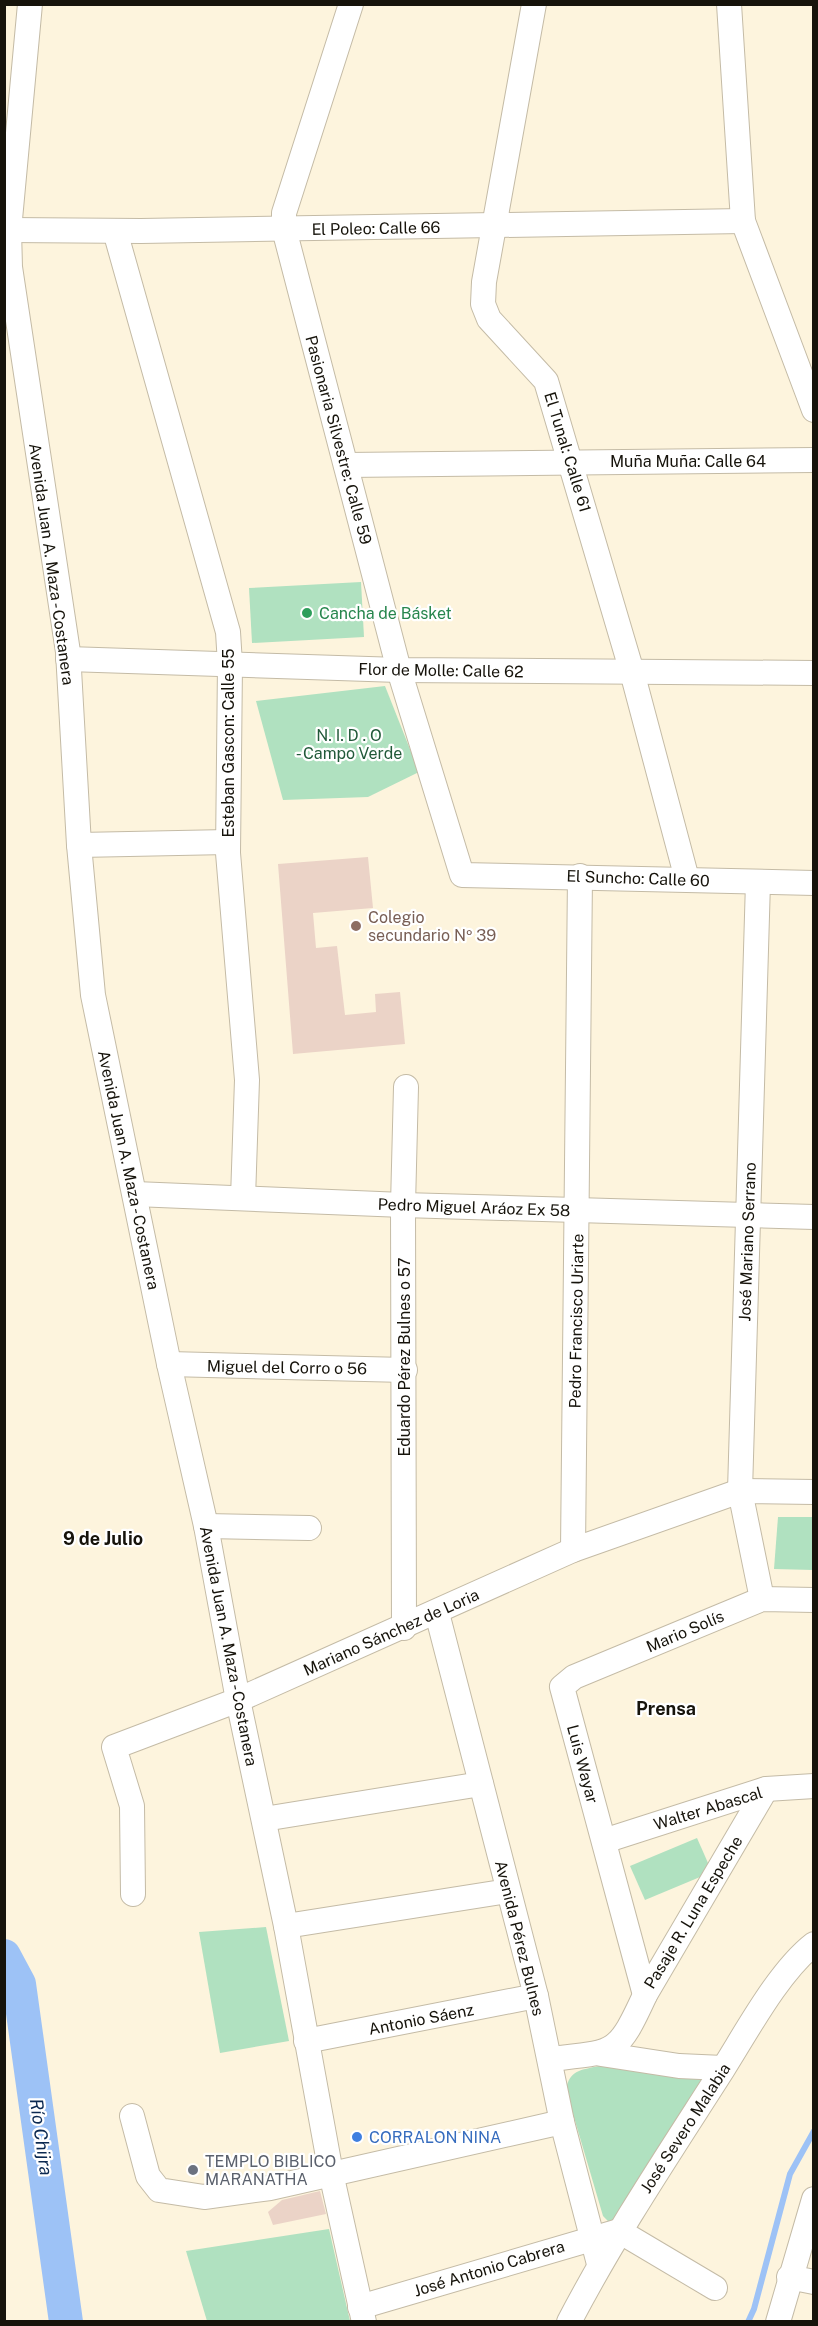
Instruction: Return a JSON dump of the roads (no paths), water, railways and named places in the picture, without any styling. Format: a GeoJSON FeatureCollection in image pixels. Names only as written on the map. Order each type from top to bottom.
{"type":"FeatureCollection","features":[{"type":"Feature","properties":{"kind":"street","name":"Avenida Juan A. Maza - Costanera"},"geometry":{"type":"LineString","coordinates":[[30,4],[9,230],[10,267],[68,659],[80,845],[93,995],[169,1364],[206,1526],[238,1700],[286,1926],[331,2173],[362,2314]]}},
{"type":"Feature","properties":{"kind":"street","name":"Pasionaria Silvestre: Calle 59"},"geometry":{"type":"LineString","coordinates":[[351,4],[284,213],[284,229],[399,670],[462,875]]}},
{"type":"Feature","properties":{"kind":"street","name":"El Tunal: Calle 61"},"geometry":{"type":"LineString","coordinates":[[534,4],[484,282],[483,304],[489,319],[546,381],[632,672],[687,879]]}},
{"type":"Feature","properties":{"kind":"street"},"geometry":{"type":"LineString","coordinates":[[729,4],[743,221],[813,410]]}},
{"type":"Feature","properties":{"kind":"street","name":"El Poleo: Calle 66"},"geometry":{"type":"LineString","coordinates":[[9,230],[284,229],[743,221]]}},
{"type":"Feature","properties":{"kind":"street","name":"Esteban Gascon: Calle 55"},"geometry":{"type":"LineString","coordinates":[[115,231],[228,632],[230,664],[228,842],[247,1080],[243,1198]]}},
{"type":"Feature","properties":{"kind":"street","name":"Muña Muña: Calle 64"},"geometry":{"type":"LineString","coordinates":[[346,465],[813,460]]}},
{"type":"Feature","properties":{"kind":"street","name":"Flor de Molle: Calle 62"},"geometry":{"type":"LineString","coordinates":[[68,659],[399,670],[813,673]]}},
{"type":"Feature","properties":{"kind":"street"},"geometry":{"type":"LineString","coordinates":[[80,845],[228,842]]}},
{"type":"Feature","properties":{"kind":"street","name":"El Suncho: Calle 60"},"geometry":{"type":"LineString","coordinates":[[462,875],[813,883]]}},
{"type":"Feature","properties":{"kind":"street","name":"Pedro Francisco Uriarte"},"geometry":{"type":"LineString","coordinates":[[573,1550],[580,876]]}},
{"type":"Feature","properties":{"kind":"street","name":"José Mariano Serrano"},"geometry":{"type":"LineString","coordinates":[[758,882],[740,1491],[762,1599]]}},
{"type":"Feature","properties":{"kind":"street","name":"Eduardo Pérez Bulnes o 57"},"geometry":{"type":"LineString","coordinates":[[404,1628],[403,1205],[406,1087]]}},
{"type":"Feature","properties":{"kind":"street","name":"Pedro Miguel Aráoz Ex 58"},"geometry":{"type":"LineString","coordinates":[[135,1194],[403,1205],[813,1217]]}},
{"type":"Feature","properties":{"kind":"street","name":"Miguel del Corro o 56"},"geometry":{"type":"LineString","coordinates":[[169,1364],[405,1370]]}},
{"type":"Feature","properties":{"kind":"street","name":"Mariano Sánchez de Loria"},"geometry":{"type":"LineString","coordinates":[[133,1894],[132,1806],[114,1747],[238,1700],[404,1628],[573,1550],[740,1491],[813,1492]]}},
{"type":"Feature","properties":{"kind":"street"},"geometry":{"type":"LineString","coordinates":[[206,1526],[309,1528]]}},
{"type":"Feature","properties":{"kind":"street","name":"Mario Solís"},"geometry":{"type":"LineString","coordinates":[[562,1687],[574,1677],[762,1599],[813,1600]]}},
{"type":"Feature","properties":{"kind":"street","name":"Avenida Pérez Bulnes"},"geometry":{"type":"LineString","coordinates":[[437,1613],[536,1996],[562,2122],[599,2264]]}},
{"type":"Feature","properties":{"kind":"street","name":"Luis Wayar"},"geometry":{"type":"LineString","coordinates":[[562,1687],[604,1841]]}},
{"type":"Feature","properties":{"kind":"street"},"geometry":{"type":"LineString","coordinates":[[264,1820],[481,1784]]}},
{"type":"Feature","properties":{"kind":"street","name":"Walter Abascal"},"geometry":{"type":"LineString","coordinates":[[604,1841],[766,1789],[813,1786]]}},
{"type":"Feature","properties":{"kind":"street","name":"Pasaje R. Luna Espeche"},"geometry":{"type":"LineString","coordinates":[[645,1995],[766,1789]]}},
{"type":"Feature","properties":{"kind":"street","name":"Pasaje R. Luna Espeche"},"geometry":{"type":"LineString","coordinates":[[604,1841],[645,1995]]}},
{"type":"Feature","properties":{"kind":"street"},"geometry":{"type":"LineString","coordinates":[[286,1926],[508,1891]]}},
{"type":"Feature","properties":{"kind":"street","name":"José Severo Malabia"},"geometry":{"type":"LineString","coordinates":[[569,2322],[619,2231],[723,2068],[798,1956],[813,1944]]}},
{"type":"Feature","properties":{"kind":"street"},"geometry":{"type":"LineString","coordinates":[[601,2054],[621,2042],[645,1995]]}},
{"type":"Feature","properties":{"kind":"street","name":"Antonio Sáenz"},"geometry":{"type":"LineString","coordinates":[[306,2041],[536,1996]]}},
{"type":"Feature","properties":{"kind":"street"},"geometry":{"type":"LineString","coordinates":[[550,2059],[601,2054],[679,2066],[723,2068]]}},
{"type":"Feature","properties":{"kind":"street"},"geometry":{"type":"LineString","coordinates":[[132,2116],[148,2176],[159,2190],[204,2197],[270,2188],[562,2122]]}},
{"type":"Feature","properties":{"kind":"street"},"geometry":{"type":"LineString","coordinates":[[778,2322],[813,2199]]}},
{"type":"Feature","properties":{"kind":"street"},"geometry":{"type":"LineString","coordinates":[[619,2231],[715,2288]]}},
{"type":"Feature","properties":{"kind":"street","name":"José Antonio Cabrera"},"geometry":{"type":"LineString","coordinates":[[362,2314],[592,2237],[619,2231]]}},
{"type":"Feature","properties":{"kind":"street"},"geometry":{"type":"LineString","coordinates":[[789,2277],[813,2282]]}},
{"type":"Feature","properties":{"kind":"waterway","name":"Río Chijra"},"geometry":{"type":"LineString","coordinates":[[4,1956],[19,1984],[66,2322]]}},
{"type":"Feature","properties":{"kind":"waterway"},"geometry":{"type":"LineString","coordinates":[[748,2322],[754,2309],[790,2174],[814,2131]]}},
{"type":"Feature","properties":{"kind":"place","name":"Cancha de Básket"},"geometry":{"type":"Point","coordinates":[307,613]}},
{"type":"Feature","properties":{"kind":"place","name":"Colegio secundario Nº 39"},"geometry":{"type":"Point","coordinates":[356,926]}},
{"type":"Feature","properties":{"kind":"place","name":"CORRALON NINA"},"geometry":{"type":"Point","coordinates":[357,2137]}},
{"type":"Feature","properties":{"kind":"place","name":"TEMPLO BIBLICO MARANATHA"},"geometry":{"type":"Point","coordinates":[193,2170]}},
{"type":"Feature","properties":{"kind":"district","name":"9 de Julio"},"geometry":{"type":"Point","coordinates":[103,1539]}},
{"type":"Feature","properties":{"kind":"district","name":"Prensa"},"geometry":{"type":"Point","coordinates":[666,1709]}},
{"type":"Feature","properties":{"kind":"park label","name":"N. I. D . O - Campo Verde"},"geometry":{"type":"Point","coordinates":[349,744]}}]}
